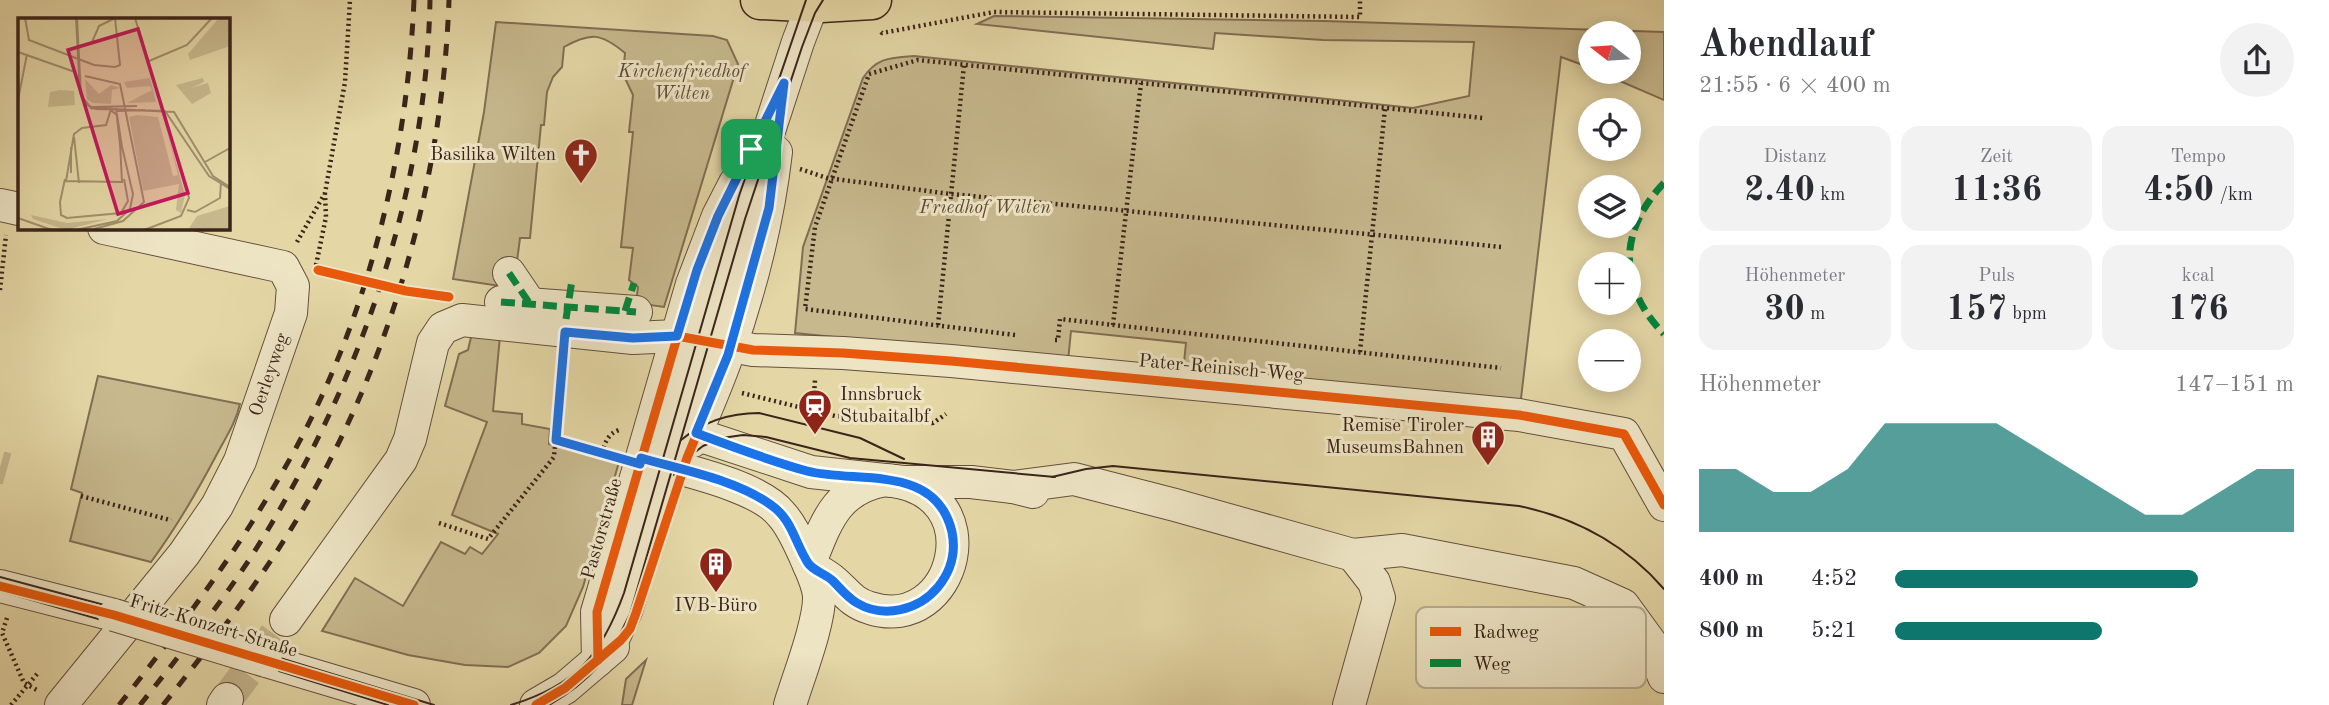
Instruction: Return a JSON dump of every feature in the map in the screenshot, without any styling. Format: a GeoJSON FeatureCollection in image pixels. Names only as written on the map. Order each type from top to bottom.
{"type":"FeatureCollection","features":[{"type":"Feature","properties":{"kind":"main road"},"geometry":{"type":"LineString","coordinates":[[760,0],[813,1],[877,14]]}},
{"type":"Feature","properties":{"kind":"street","name":"Pastorstraße"},"geometry":{"type":"LineString","coordinates":[[598,660],[630,629],[658,465],[716,343],[697,270],[718,216],[784,83],[813,1]]}},
{"type":"Feature","properties":{"kind":"street","name":"Pastorstraße"},"geometry":{"type":"LineString","coordinates":[[598,660],[597,612],[658,465],[716,343],[769,208],[784,83]]}},
{"type":"Feature","properties":{"kind":"street"},"geometry":{"type":"LineString","coordinates":[[109,229],[283,267]]}},
{"type":"Feature","properties":{"kind":"street","name":"Oerleyweg"},"geometry":{"type":"LineString","coordinates":[[61,705],[184,554],[216,506],[240,461],[291,313],[293,286],[283,267]]}},
{"type":"Feature","properties":{"kind":"street"},"geometry":{"type":"LineString","coordinates":[[286,620],[405,454],[437,334],[448,324],[510,301],[568,309],[631,302]]}},
{"type":"Feature","properties":{"kind":"street"},"geometry":{"type":"LineString","coordinates":[[568,309],[633,338],[716,343]]}},
{"type":"Feature","properties":{"kind":"street","name":"Pater-Reinisch-Weg"},"geometry":{"type":"LineString","coordinates":[[716,343],[951,361],[1519,415],[1624,433],[1651,460],[1664,505]]}},
{"type":"Feature","properties":{"kind":"street"},"geometry":{"type":"LineString","coordinates":[[676,428],[811,472],[903,482],[971,482],[1013,487],[1073,502]]}},
{"type":"Feature","properties":{"kind":"street"},"geometry":{"type":"LineString","coordinates":[[658,465],[744,490],[771,504],[821,573],[858,604],[890,611],[919,603],[930,596],[944,579],[951,563],[954,542],[949,521],[939,504],[922,489],[903,482],[886,480],[868,483],[854,490],[835,507],[824,532]]}},
{"type":"Feature","properties":{"kind":"street"},"geometry":{"type":"LineString","coordinates":[[790,705],[817,614],[821,573],[825,495],[821,484],[811,472]]}},
{"type":"Feature","properties":{"kind":"street"},"geometry":{"type":"LineString","coordinates":[[1013,487],[1074,479],[1353,555],[1402,550],[1574,583],[1624,607]]}},
{"type":"Feature","properties":{"kind":"street"},"geometry":{"type":"LineString","coordinates":[[1349,705],[1379,598],[1374,582],[1353,555]]}},
{"type":"Feature","properties":{"kind":"street","name":"Fritz-Konzert-Straße"},"geometry":{"type":"LineString","coordinates":[[0,586],[114,615],[414,705]]}},
{"type":"Feature","properties":{"kind":"street"},"geometry":{"type":"LineString","coordinates":[[1646,637],[1664,677]]}},
{"type":"Feature","properties":{"kind":"street"},"geometry":{"type":"LineString","coordinates":[[539,704],[565,688],[598,660]]}},
{"type":"Feature","properties":{"kind":"path"},"geometry":{"type":"LineString","coordinates":[[350,0],[345,82],[324,193],[326,217],[316,266],[318,270],[406,291],[449,297]]}},
{"type":"Feature","properties":{"kind":"path"},"geometry":{"type":"LineString","coordinates":[[877,14],[882,33],[994,12],[1360,17],[1360,0]]}},
{"type":"Feature","properties":{"kind":"path"},"geometry":{"type":"LineString","coordinates":[[1018,335],[805,309],[815,227],[869,74],[918,60],[1483,118]]}},
{"type":"Feature","properties":{"kind":"path"},"geometry":{"type":"LineString","coordinates":[[937,325],[964,65]]}},
{"type":"Feature","properties":{"kind":"path"},"geometry":{"type":"LineString","coordinates":[[1113,325],[1141,83]]}},
{"type":"Feature","properties":{"kind":"path"},"geometry":{"type":"LineString","coordinates":[[1360,352],[1385,108]]}},
{"type":"Feature","properties":{"kind":"path"},"geometry":{"type":"LineString","coordinates":[[804,171],[832,178],[951,194],[1502,247]]}},
{"type":"Feature","properties":{"kind":"path"},"geometry":{"type":"LineString","coordinates":[[283,267],[324,193]]}},
{"type":"Feature","properties":{"kind":"path"},"geometry":{"type":"LineString","coordinates":[[0,290],[9,207]]}},
{"type":"Feature","properties":{"kind":"path"},"geometry":{"type":"LineString","coordinates":[[439,523],[488,539],[554,457],[568,309]]}},
{"type":"Feature","properties":{"kind":"path"},"geometry":{"type":"LineString","coordinates":[[1045,338],[1058,340],[1060,319],[1501,368]]}},
{"type":"Feature","properties":{"kind":"path"},"geometry":{"type":"LineString","coordinates":[[716,343],[738,392],[835,415],[933,423],[946,414]]}},
{"type":"Feature","properties":{"kind":"path"},"geometry":{"type":"LineString","coordinates":[[813,410],[815,380]]}},
{"type":"Feature","properties":{"kind":"path"},"geometry":{"type":"LineString","coordinates":[[556,440],[658,465]]}},
{"type":"Feature","properties":{"kind":"path"},"geometry":{"type":"LineString","coordinates":[[81,496],[170,520],[177,510]]}},
{"type":"Feature","properties":{"kind":"path"},"geometry":{"type":"LineString","coordinates":[[2,634],[24,683]]}},
{"type":"Feature","properties":{"kind":"path"},"geometry":{"type":"LineString","coordinates":[[11,705],[37,674]]}},
{"type":"Feature","properties":{"kind":"green space","name":"Friedhof Wilten"},"geometry":{"type":"Polygon","coordinates":[[[994,16],[1324,21],[1578,29],[1578,63],[1561,57],[1520,407],[1183,372],[1186,343],[1071,331],[1068,361],[795,333],[803,247],[863,78],[879,62],[914,56],[1413,108],[1469,96],[1474,42],[1323,40],[1215,33],[1213,49],[977,24],[994,16]]]}},
{"type":"Feature","properties":{"kind":"green space","name":"Kirchenfriedhof Wilten"},"geometry":{"type":"Polygon","coordinates":[[[496,22],[713,36],[727,40],[738,64],[664,307],[636,303],[638,287],[629,280],[633,248],[621,247],[633,132],[629,132],[633,95],[623,74],[625,53],[596,37],[582,39],[564,47],[562,67],[553,77],[547,92],[544,125],[541,125],[530,238],[520,238],[516,269],[500,286],[453,279],[484,112],[496,22]]]}},
{"type":"Feature","properties":{"kind":"green space","name":"Friedhof Wilten"},"geometry":{"type":"Polygon","coordinates":[[[1642,31],[1664,32],[1664,100],[1627,84],[1642,84],[1642,31]]]}},
{"type":"Feature","properties":{"kind":"green space"},"geometry":{"type":"Polygon","coordinates":[[[473,329],[500,336],[493,411],[522,414],[522,424],[550,429],[549,444],[619,462],[583,587],[566,626],[539,653],[508,667],[465,665],[408,655],[322,631],[355,578],[403,606],[441,542],[465,554],[470,547],[482,554],[498,534],[452,515],[487,422],[445,406],[459,354],[468,350],[473,329]]]}},
{"type":"Feature","properties":{"kind":"green space"},"geometry":{"type":"Polygon","coordinates":[[[98,376],[240,404],[202,482],[151,562],[70,541],[82,493],[71,489],[98,376]]]}},
{"type":"Feature","properties":{"kind":"green space"},"geometry":{"type":"Polygon","coordinates":[[[646,660],[632,705],[622,705],[626,679],[646,660]]]}},
{"type":"Feature","properties":{"kind":"tunnel"},"geometry":{"type":"LineString","coordinates":[[0,467],[7,469]]}},
{"type":"Feature","properties":{"kind":"tunnel"},"geometry":{"type":"LineString","coordinates":[[227,699],[286,620]]}},
{"type":"Feature","properties":{"kind":"tram line"},"geometry":{"type":"LineString","coordinates":[[511,705],[553,688],[583,665],[606,634],[615,615],[624,593],[739,196],[806,0]]}},
{"type":"Feature","properties":{"kind":"tram line"},"geometry":{"type":"LineString","coordinates":[[549,705],[577,687],[598,667],[615,643],[630,614],[745,219],[802,47],[823,0]]}},
{"type":"Feature","properties":{"kind":"tram line"},"geometry":{"type":"LineString","coordinates":[[681,440],[718,420],[759,413],[860,438],[904,459]]}},
{"type":"Feature","properties":{"kind":"tram line"},"geometry":{"type":"LineString","coordinates":[[674,475],[686,459],[703,446],[722,438],[743,435],[766,437],[850,458],[1055,477]]}},
{"type":"Feature","properties":{"kind":"tram line"},"geometry":{"type":"LineString","coordinates":[[1052,477],[1113,466],[1519,506],[1561,518],[1599,535],[1633,559],[1664,589]]}},
{"type":"Feature","properties":{"kind":"tram line"},"geometry":{"type":"LineString","coordinates":[[0,577],[119,609],[434,705]]}},
{"type":"Feature","properties":{"kind":"tram line"},"geometry":{"type":"LineString","coordinates":[[0,591],[263,666],[388,705]]}},
{"type":"Feature","properties":{"kind":"railway"},"geometry":{"type":"LineString","coordinates":[[119,705],[188,615],[252,522],[291,457],[342,349],[379,236],[392,177],[403,119],[414,0]]}},
{"type":"Feature","properties":{"kind":"railway"},"geometry":{"type":"LineString","coordinates":[[140,705],[211,614],[251,557],[323,428],[353,360],[379,290],[400,220],[415,148],[426,74],[430,0]]}},
{"type":"Feature","properties":{"kind":"railway"},"geometry":{"type":"LineString","coordinates":[[163,705],[265,570],[301,513],[346,427],[371,369],[393,310],[426,187],[445,63],[449,0]]}},
{"type":"Feature","properties":{"kind":"marked path"},"geometry":{"type":"LineString","coordinates":[[1664,183],[1638,220],[1630,259],[1638,297],[1664,334]]}},
{"type":"Feature","properties":{"kind":"marked path"},"geometry":{"type":"LineString","coordinates":[[509,273],[530,304]]}},
{"type":"Feature","properties":{"kind":"marked path"},"geometry":{"type":"LineString","coordinates":[[566,319],[572,280]]}},
{"type":"Feature","properties":{"kind":"marked path"},"geometry":{"type":"LineString","coordinates":[[625,311],[634,283]]}},
{"type":"Feature","properties":{"kind":"marked path"},"geometry":{"type":"LineString","coordinates":[[501,302],[636,312]]}},
{"type":"Feature","properties":{"kind":"cycle path"},"geometry":{"type":"LineString","coordinates":[[536,705],[565,688],[630,629],[687,458],[720,377],[739,321],[769,208],[784,83]]}},
{"type":"Feature","properties":{"kind":"cycle path"},"geometry":{"type":"LineString","coordinates":[[598,660],[597,612],[697,269],[718,216],[777,97]]}},
{"type":"Feature","properties":{"kind":"cycle path"},"geometry":{"type":"LineString","coordinates":[[318,270],[406,291],[449,297]]}},
{"type":"Feature","properties":{"kind":"cycle path"},"geometry":{"type":"LineString","coordinates":[[677,336],[753,350],[951,361],[1519,415],[1624,434],[1664,505]]}},
{"type":"Feature","properties":{"kind":"cycle path"},"geometry":{"type":"LineString","coordinates":[[0,586],[114,615],[414,705]]}},
{"type":"Feature","properties":{"kind":"place","name":"Basilika Wilten"},"geometry":{"type":"Point","coordinates":[581,185]}},
{"type":"Feature","properties":{"kind":"place","name":"Innsbruck Stubaitalbf"},"geometry":{"type":"Point","coordinates":[815,436]}},
{"type":"Feature","properties":{"kind":"place","name":"Remise Tiroler MuseumsBahnen"},"geometry":{"type":"Point","coordinates":[1488,467]}},
{"type":"Feature","properties":{"kind":"place","name":"IVB-Büro"},"geometry":{"type":"Point","coordinates":[716,594]}},
{"type":"Feature","properties":{"kind":"route"},"geometry":{"type":"LineString","coordinates":[[784,83],[769,208],[728,355],[696,433],[811,472],[903,482],[922,489],[931,496],[949,521],[954,542],[951,563],[944,579],[930,596],[906,608],[890,611],[873,609],[858,604],[845,595],[832,580],[809,565],[797,538],[780,513],[771,504],[744,490],[641,458],[640,464],[556,440],[565,332],[633,338],[677,336],[692,284],[718,216],[751,149],[784,83]]}}]}
